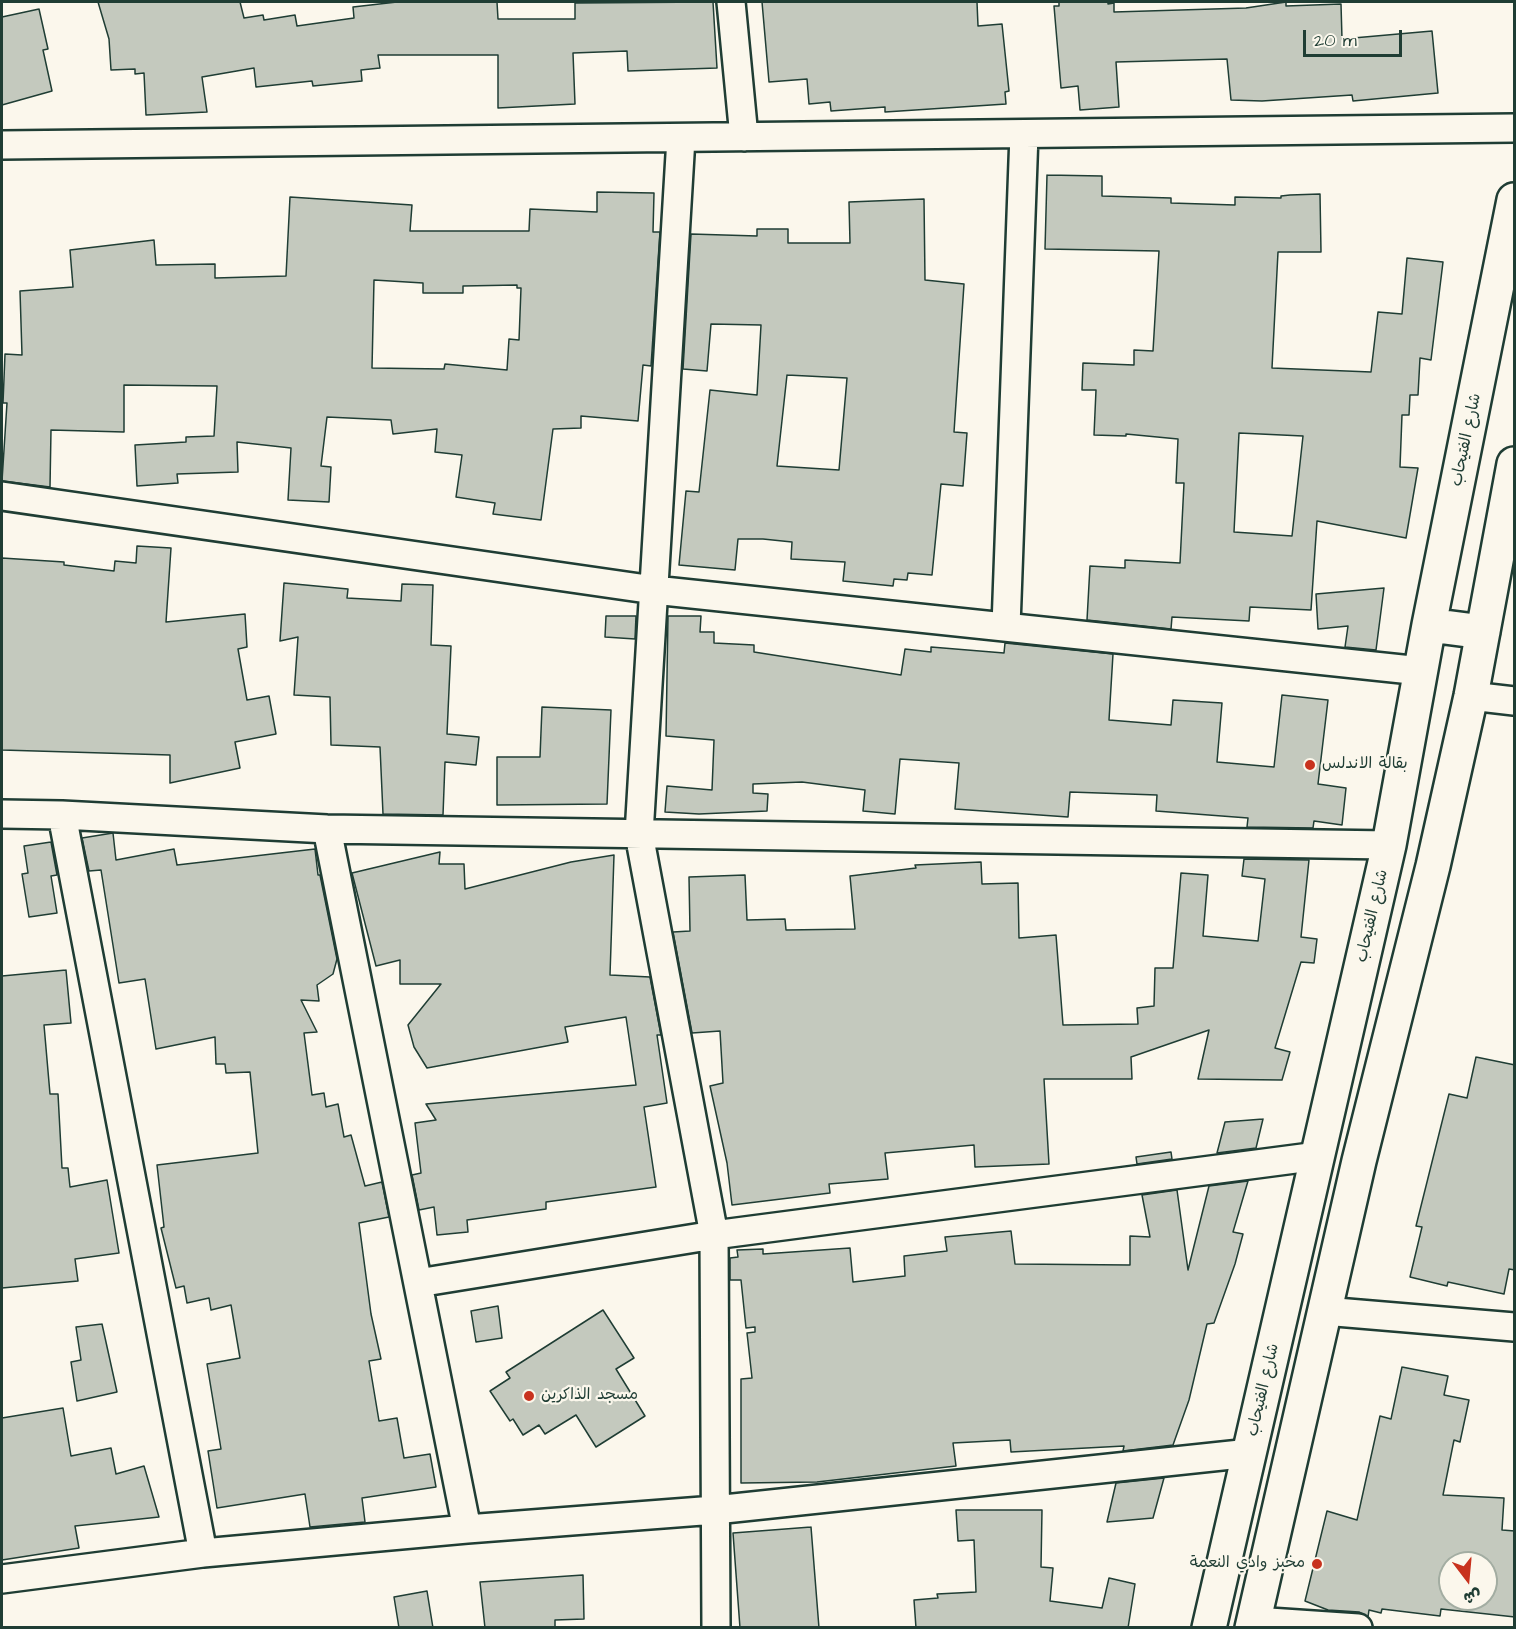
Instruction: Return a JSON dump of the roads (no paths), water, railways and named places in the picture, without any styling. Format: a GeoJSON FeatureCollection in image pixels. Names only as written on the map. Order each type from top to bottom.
{"type":"FeatureCollection","features":[{"type":"Feature","properties":{"kind":"main road","name":"شارع الفتيحاب"},"geometry":{"type":"LineString","coordinates":[[1209,1628],[1389,845],[1429,625],[1515,200]]}},
{"type":"Feature","properties":{"kind":"main road"},"geometry":{"type":"LineString","coordinates":[[1253,1624],[1324,1311],[1433,866],[1471,696],[1515,464]]}},
{"type":"Feature","properties":{"kind":"main road"},"geometry":{"type":"LineString","coordinates":[[1429,625],[1483,633]]}},
{"type":"Feature","properties":{"kind":"street"},"geometry":{"type":"LineString","coordinates":[[731,2],[744,137]]}},
{"type":"Feature","properties":{"kind":"street"},"geometry":{"type":"LineString","coordinates":[[2,145],[1515,128]]}},
{"type":"Feature","properties":{"kind":"street"},"geometry":{"type":"LineString","coordinates":[[1006,626],[1024,134]]}},
{"type":"Feature","properties":{"kind":"street"},"geometry":{"type":"LineString","coordinates":[[681,138],[639,834],[714,1235],[716,1628]]}},
{"type":"Feature","properties":{"kind":"street"},"geometry":{"type":"LineString","coordinates":[[2,496],[654,590],[1421,671]]}},
{"type":"Feature","properties":{"kind":"street"},"geometry":{"type":"LineString","coordinates":[[1471,696],[1515,701]]}},
{"type":"Feature","properties":{"kind":"street"},"geometry":{"type":"LineString","coordinates":[[2,814],[327,829],[1389,845]]}},
{"type":"Feature","properties":{"kind":"street"},"geometry":{"type":"LineString","coordinates":[[62,815],[203,1553]]}},
{"type":"Feature","properties":{"kind":"street"},"geometry":{"type":"LineString","coordinates":[[327,829],[467,1529]]}},
{"type":"Feature","properties":{"kind":"street"},"geometry":{"type":"LineString","coordinates":[[418,1283],[714,1235],[1318,1156]]}},
{"type":"Feature","properties":{"kind":"street"},"geometry":{"type":"LineString","coordinates":[[1324,1311],[1515,1327]]}},
{"type":"Feature","properties":{"kind":"street"},"geometry":{"type":"LineString","coordinates":[[2,1579],[203,1553],[467,1529],[715,1510],[1250,1453]]}},
{"type":"Feature","properties":{"kind":"street"},"geometry":{"type":"LineString","coordinates":[[1253,1624],[1358,1628]]}},
{"type":"Feature","properties":{"kind":"place","name":"بقالة الاندلس"},"geometry":{"type":"Point","coordinates":[1310,765]}},
{"type":"Feature","properties":{"kind":"place","name":"مسجد الذاكرين"},"geometry":{"type":"Point","coordinates":[529,1396]}},
{"type":"Feature","properties":{"kind":"place","name":"مخبز وادي النعمة"},"geometry":{"type":"Point","coordinates":[1317,1564]}}]}
